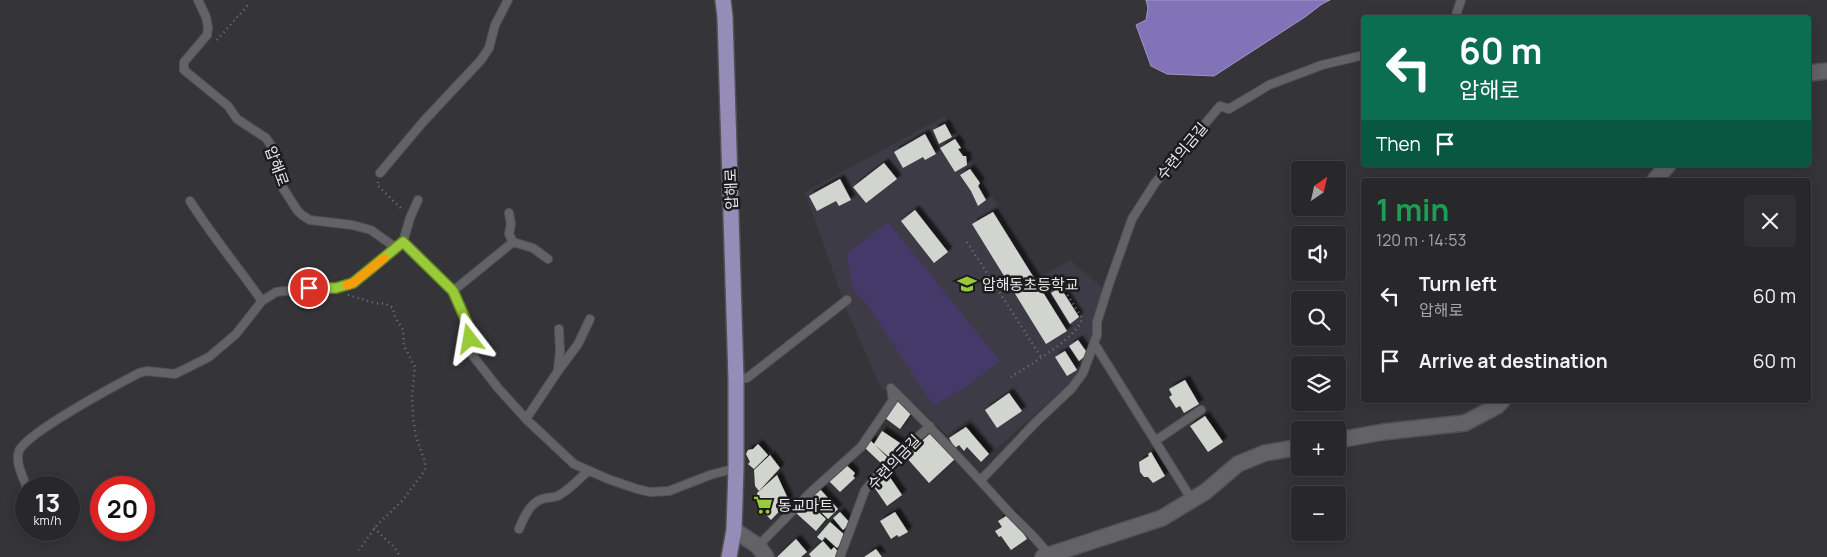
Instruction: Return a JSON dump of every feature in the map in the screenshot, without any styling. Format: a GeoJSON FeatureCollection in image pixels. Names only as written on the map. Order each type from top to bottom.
{"type":"FeatureCollection","features":[{"type":"Feature","properties":{"kind":"main road","name":"압해로"},"geometry":{"type":"LineString","coordinates":[[723,0],[726,17],[736,378],[734,530],[729,557]]}},
{"type":"Feature","properties":{"kind":"street"},"geometry":{"type":"LineString","coordinates":[[1811,73],[1827,71]]}},
{"type":"Feature","properties":{"kind":"street"},"geometry":{"type":"LineString","coordinates":[[1657,178],[1666,167]]}},
{"type":"Feature","properties":{"kind":"street"},"geometry":{"type":"LineString","coordinates":[[1346,439],[1383,432],[1465,424],[1500,403]]}},
{"type":"Feature","properties":{"kind":"street","name":"수련의금길"},"geometry":{"type":"LineString","coordinates":[[1046,556],[1162,518],[1205,492],[1238,464],[1265,453],[1291,449]]}},
{"type":"Feature","properties":{"kind":"street","name":"수련의금길"},"geometry":{"type":"LineString","coordinates":[[734,530],[762,552]]}},
{"type":"Feature","properties":{"kind":"lane","name":"압해로"},"geometry":{"type":"LineString","coordinates":[[198,0],[206,17],[207,34],[184,62],[184,70],[228,106],[237,119],[266,138],[272,147],[277,175],[283,188],[302,215],[310,220],[352,225],[371,230],[396,248]]}},
{"type":"Feature","properties":{"kind":"lane"},"geometry":{"type":"LineString","coordinates":[[380,173],[423,122],[481,60],[489,48],[495,25],[508,0]]}},
{"type":"Feature","properties":{"kind":"lane"},"geometry":{"type":"LineString","coordinates":[[1456,15],[1461,0]]}},
{"type":"Feature","properties":{"kind":"lane","name":"수련의금길"},"geometry":{"type":"LineString","coordinates":[[981,480],[1035,423],[1072,388],[1083,374],[1097,335],[1097,322],[1132,219],[1155,183],[1220,106],[1229,109],[1269,85],[1322,65],[1361,57]]}},
{"type":"Feature","properties":{"kind":"lane"},"geometry":{"type":"LineString","coordinates":[[23,476],[17,460],[20,448],[58,419],[139,373],[147,371],[174,374],[209,357],[236,334],[262,301],[276,292],[313,288],[336,288],[353,283],[370,271],[403,242],[418,200]]}},
{"type":"Feature","properties":{"kind":"lane"},"geometry":{"type":"LineString","coordinates":[[190,201],[207,228],[238,266],[262,301]]}},
{"type":"Feature","properties":{"kind":"lane"},"geometry":{"type":"LineString","coordinates":[[509,213],[511,224],[509,234],[513,242],[533,248],[548,259]]}},
{"type":"Feature","properties":{"kind":"lane"},"geometry":{"type":"LineString","coordinates":[[403,242],[453,291],[467,323],[473,356],[526,419],[574,464],[636,489],[650,492],[669,491],[710,475],[736,468]]}},
{"type":"Feature","properties":{"kind":"lane"},"geometry":{"type":"LineString","coordinates":[[453,291],[513,242]]}},
{"type":"Feature","properties":{"kind":"lane"},"geometry":{"type":"LineString","coordinates":[[736,378],[747,378],[847,300]]}},
{"type":"Feature","properties":{"kind":"lane"},"geometry":{"type":"LineString","coordinates":[[526,419],[578,344],[590,320]]}},
{"type":"Feature","properties":{"kind":"lane"},"geometry":{"type":"LineString","coordinates":[[558,371],[560,352],[559,329]]}},
{"type":"Feature","properties":{"kind":"lane"},"geometry":{"type":"LineString","coordinates":[[1094,344],[1192,500]]}},
{"type":"Feature","properties":{"kind":"lane","name":"수련의금길"},"geometry":{"type":"LineString","coordinates":[[762,552],[812,491],[861,447],[893,400],[891,388],[930,426],[1009,512],[1038,540],[1046,556]]}},
{"type":"Feature","properties":{"kind":"lane"},"geometry":{"type":"LineString","coordinates":[[1155,441],[1201,410]]}},
{"type":"Feature","properties":{"kind":"lane","name":"수련의금길"},"geometry":{"type":"LineString","coordinates":[[840,557],[865,490],[885,467],[930,426]]}},
{"type":"Feature","properties":{"kind":"lane"},"geometry":{"type":"LineString","coordinates":[[519,529],[525,514],[531,507],[545,498],[555,498],[588,471]]}},
{"type":"Feature","properties":{"kind":"path"},"geometry":{"type":"LineString","coordinates":[[380,173],[377,185],[410,218]]}},
{"type":"Feature","properties":{"kind":"path"},"geometry":{"type":"LineString","coordinates":[[967,242],[1040,357]]}},
{"type":"Feature","properties":{"kind":"path"},"geometry":{"type":"LineString","coordinates":[[336,288],[346,294],[375,303],[386,304],[393,308],[395,317],[403,330],[404,346],[415,367],[412,395],[413,418],[416,436],[425,462],[425,470],[403,500],[374,528],[359,550]]}},
{"type":"Feature","properties":{"kind":"path"},"geometry":{"type":"LineString","coordinates":[[1012,377],[1066,339],[1077,329],[1082,318],[1064,289]]}},
{"type":"Feature","properties":{"kind":"path"},"geometry":{"type":"LineString","coordinates":[[374,528],[395,548],[400,557]]}},
{"type":"Feature","properties":{"kind":"shaded area"},"geometry":{"type":"Polygon","coordinates":[[[1146,0],[1330,0],[1214,76],[1167,74],[1151,66],[1136,25],[1146,20],[1148,8],[1146,0]]]}},
{"type":"Feature","properties":{"kind":"shaded area","name":"압해동초등학교"},"geometry":{"type":"Polygon","coordinates":[[[945,116],[1040,277],[1070,260],[1106,291],[1095,344],[1076,378],[996,449],[971,418],[946,435],[896,386],[882,390],[848,314],[805,192],[945,116]]]}},
{"type":"Feature","properties":{"kind":"shaded area"},"geometry":{"type":"Polygon","coordinates":[[[888,222],[1000,361],[963,389],[933,405],[867,304],[853,290],[847,256],[850,251],[888,222]]]}},
{"type":"Feature","properties":{"kind":"building"},"geometry":{"type":"Polygon","coordinates":[[[945,124],[952,137],[939,144],[933,130],[945,124]]]}},
{"type":"Feature","properties":{"kind":"building"},"geometry":{"type":"Polygon","coordinates":[[[925,134],[936,154],[925,160],[923,157],[903,168],[894,152],[925,134]]]}},
{"type":"Feature","properties":{"kind":"building"},"geometry":{"type":"Polygon","coordinates":[[[955,139],[961,148],[958,149],[963,156],[966,156],[967,165],[955,172],[940,148],[955,139]]]}},
{"type":"Feature","properties":{"kind":"building"},"geometry":{"type":"Polygon","coordinates":[[[884,163],[897,179],[866,203],[853,187],[884,163]]]}},
{"type":"Feature","properties":{"kind":"building"},"geometry":{"type":"Polygon","coordinates":[[[970,169],[980,183],[978,186],[986,200],[978,206],[960,175],[970,169]]]}},
{"type":"Feature","properties":{"kind":"building"},"geometry":{"type":"Polygon","coordinates":[[[840,179],[851,200],[839,206],[836,201],[817,211],[809,196],[840,179]]]}},
{"type":"Feature","properties":{"kind":"building"},"geometry":{"type":"Polygon","coordinates":[[[915,210],[948,252],[934,263],[901,221],[915,210]]]}},
{"type":"Feature","properties":{"kind":"building"},"geometry":{"type":"Polygon","coordinates":[[[993,212],[1067,331],[1046,344],[972,224],[993,212]]]}},
{"type":"Feature","properties":{"kind":"building"},"geometry":{"type":"Polygon","coordinates":[[[1060,287],[1079,317],[1070,324],[1051,293],[1060,287]]]}},
{"type":"Feature","properties":{"kind":"building"},"geometry":{"type":"Polygon","coordinates":[[[1078,340],[1088,354],[1079,361],[1069,346],[1078,340]]]}},
{"type":"Feature","properties":{"kind":"building"},"geometry":{"type":"Polygon","coordinates":[[[1065,351],[1077,370],[1067,376],[1055,357],[1065,351]]]}},
{"type":"Feature","properties":{"kind":"building"},"geometry":{"type":"Polygon","coordinates":[[[1185,380],[1199,404],[1184,413],[1180,406],[1176,408],[1169,397],[1172,395],[1169,389],[1185,380]]]}},
{"type":"Feature","properties":{"kind":"building"},"geometry":{"type":"Polygon","coordinates":[[[1009,393],[1022,411],[997,428],[985,410],[1009,393]]]}},
{"type":"Feature","properties":{"kind":"building"},"geometry":{"type":"Polygon","coordinates":[[[897,401],[912,412],[900,429],[885,418],[897,401]]]}},
{"type":"Feature","properties":{"kind":"building"},"geometry":{"type":"Polygon","coordinates":[[[1205,416],[1223,442],[1208,452],[1190,426],[1205,416]]]}},
{"type":"Feature","properties":{"kind":"building"},"geometry":{"type":"Polygon","coordinates":[[[966,427],[989,454],[981,462],[967,447],[964,451],[959,445],[955,448],[949,438],[966,427]]]}},
{"type":"Feature","properties":{"kind":"building"},"geometry":{"type":"Polygon","coordinates":[[[882,431],[903,445],[889,457],[875,445],[890,460],[884,466],[864,447],[870,440],[874,444],[882,431]]]}},
{"type":"Feature","properties":{"kind":"building"},"geometry":{"type":"Polygon","coordinates":[[[932,432],[956,458],[929,483],[905,456],[932,432]]]}},
{"type":"Feature","properties":{"kind":"building"},"geometry":{"type":"Polygon","coordinates":[[[758,444],[768,455],[754,469],[748,464],[750,462],[746,454],[748,450],[753,449],[758,444]]]}},
{"type":"Feature","properties":{"kind":"building"},"geometry":{"type":"Polygon","coordinates":[[[1151,452],[1165,476],[1153,483],[1140,472],[1139,462],[1149,456],[1148,454],[1151,452]]]}},
{"type":"Feature","properties":{"kind":"building"},"geometry":{"type":"Polygon","coordinates":[[[770,455],[780,468],[759,491],[755,486],[754,470],[770,455]]]}},
{"type":"Feature","properties":{"kind":"building"},"geometry":{"type":"Polygon","coordinates":[[[845,464],[855,473],[853,476],[855,478],[840,492],[828,480],[845,464]]]}},
{"type":"Feature","properties":{"kind":"building"},"geometry":{"type":"Polygon","coordinates":[[[777,475],[789,501],[771,520],[760,508],[757,493],[777,475]]]}},
{"type":"Feature","properties":{"kind":"building"},"geometry":{"type":"Polygon","coordinates":[[[889,476],[902,495],[887,506],[874,487],[889,476]]]}},
{"type":"Feature","properties":{"kind":"building"},"geometry":{"type":"Polygon","coordinates":[[[819,488],[838,509],[828,519],[808,499],[819,488]]]}},
{"type":"Feature","properties":{"kind":"building"},"geometry":{"type":"Polygon","coordinates":[[[806,501],[826,519],[816,531],[796,513],[806,501]]]}},
{"type":"Feature","properties":{"kind":"building"},"geometry":{"type":"Polygon","coordinates":[[[840,512],[850,523],[843,530],[833,518],[840,512]]]}},
{"type":"Feature","properties":{"kind":"building"},"geometry":{"type":"Polygon","coordinates":[[[895,512],[908,532],[891,539],[880,521],[895,512]]]}},
{"type":"Feature","properties":{"kind":"building"},"geometry":{"type":"Polygon","coordinates":[[[1008,515],[1012,516],[1027,539],[1011,550],[995,531],[1002,527],[998,521],[1008,515]]]}},
{"type":"Feature","properties":{"kind":"building"},"geometry":{"type":"Polygon","coordinates":[[[830,522],[847,537],[837,548],[825,537],[822,541],[817,537],[830,522]]]}},
{"type":"Feature","properties":{"kind":"building"},"geometry":{"type":"Polygon","coordinates":[[[796,539],[807,552],[801,557],[777,557],[796,539]]]}},
{"type":"Feature","properties":{"kind":"building"},"geometry":{"type":"Polygon","coordinates":[[[823,541],[831,550],[834,547],[840,554],[837,557],[811,557],[809,554],[823,541]]]}},
{"type":"Feature","properties":{"kind":"building"},"geometry":{"type":"Polygon","coordinates":[[[876,549],[882,557],[864,557],[876,549]]]}},
{"type":"Feature","properties":{"kind":"slow traffic"},"geometry":{"type":"LineString","coordinates":[[347,285],[370,271],[384,258]]}},
{"type":"Feature","properties":{"kind":"place","name":"압해동초등학교"},"geometry":{"type":"Point","coordinates":[967,284]}},
{"type":"Feature","properties":{"kind":"place","name":"동교마트"},"geometry":{"type":"Point","coordinates":[763,505]}},
{"type":"Feature","properties":{"kind":"route"},"geometry":{"type":"LineString","coordinates":[[309,288],[336,288],[353,283],[370,271],[403,242],[453,291],[467,323],[470,339]]}}]}
